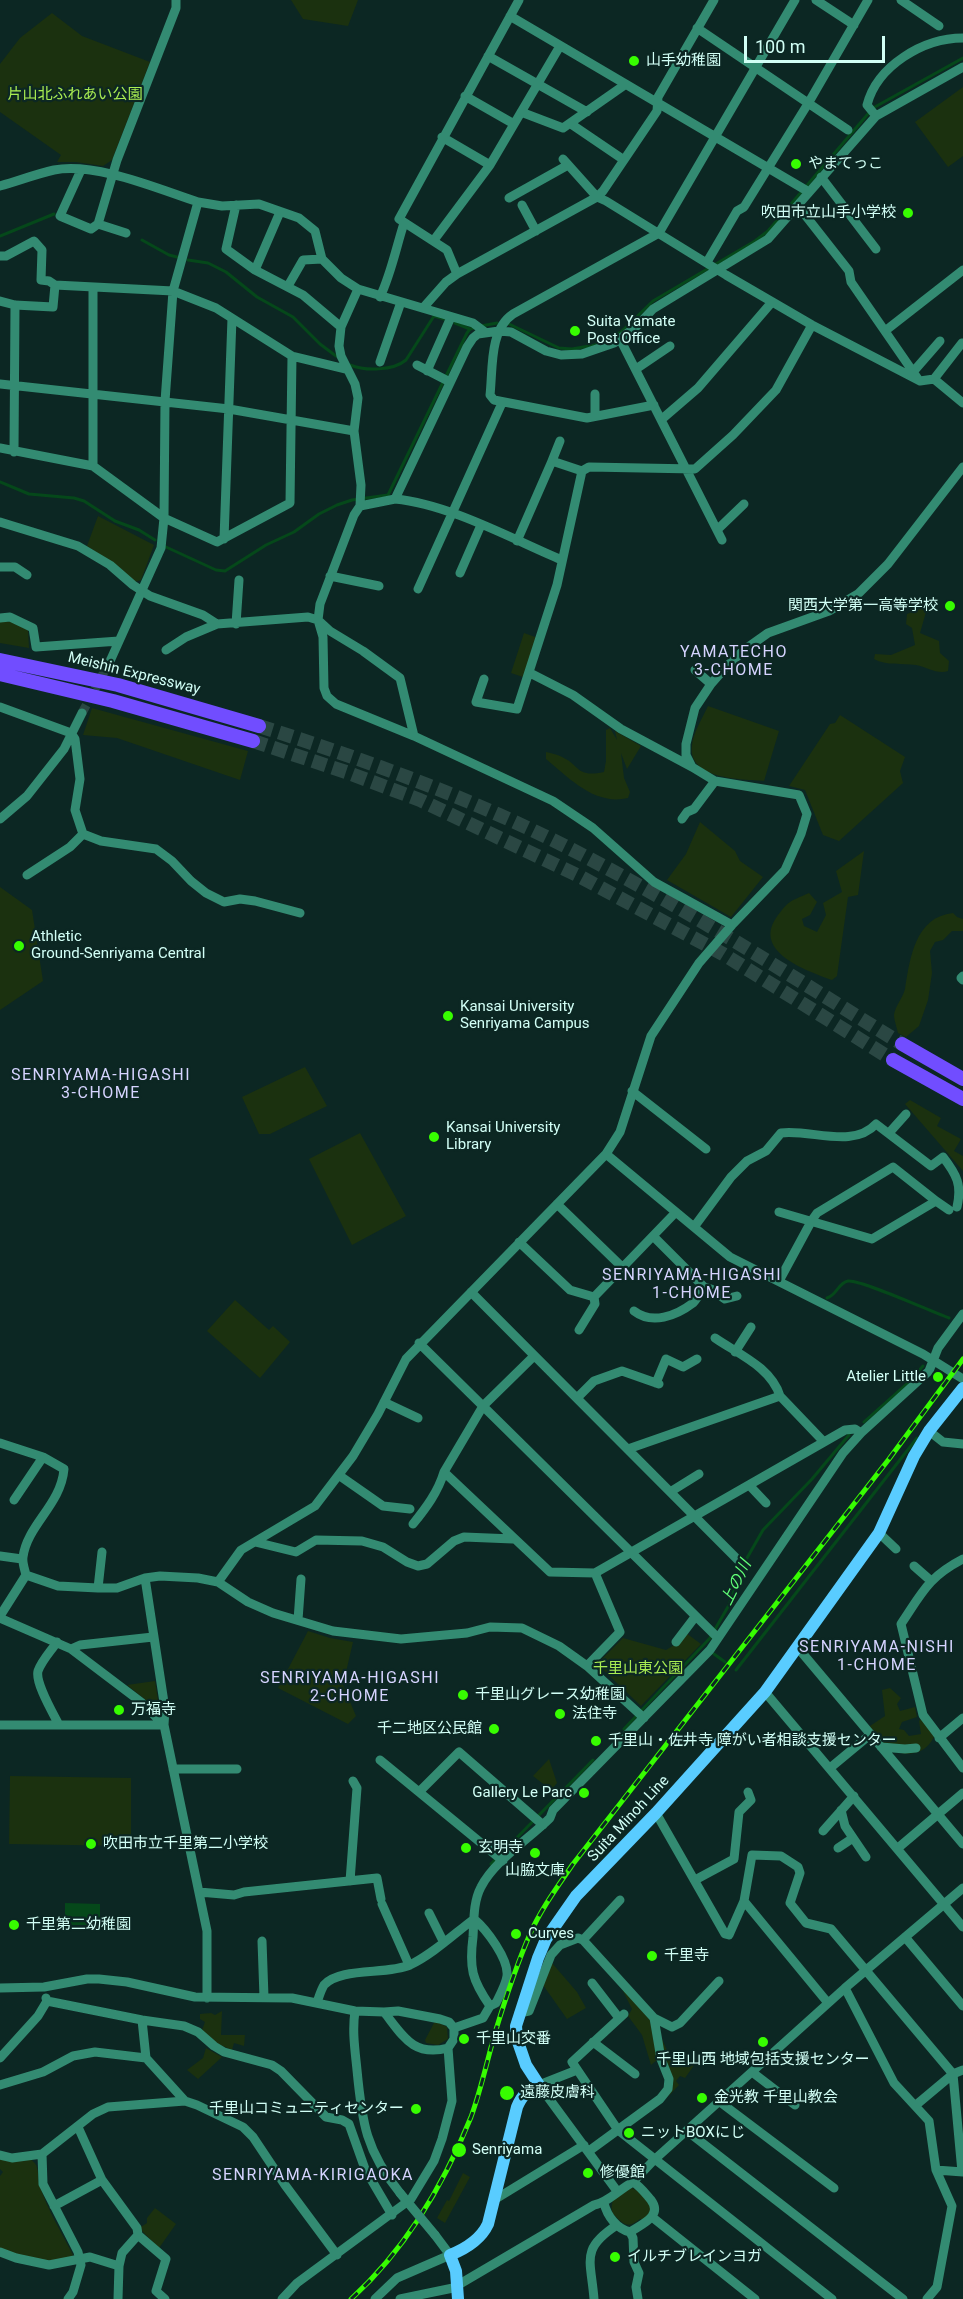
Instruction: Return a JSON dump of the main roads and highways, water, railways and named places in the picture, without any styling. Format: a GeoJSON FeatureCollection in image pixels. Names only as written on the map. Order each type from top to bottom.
{"type":"FeatureCollection","features":[{"type":"Feature","properties":{"kind":"highway","name":"Meishin Expressway"},"geometry":{"type":"LineString","coordinates":[[0,660],[118,685],[259,726]]}},
{"type":"Feature","properties":{"kind":"highway","name":"Meishin Expressway"},"geometry":{"type":"LineString","coordinates":[[0,674],[113,701],[253,741]]}},
{"type":"Feature","properties":{"kind":"highway"},"geometry":{"type":"LineString","coordinates":[[902,1044],[963,1079]]}},
{"type":"Feature","properties":{"kind":"highway"},"geometry":{"type":"LineString","coordinates":[[893,1060],[963,1099]]}},
{"type":"Feature","properties":{"kind":"main road","name":"Suita Minoh Line"},"geometry":{"type":"LineString","coordinates":[[458,2299],[458,2284],[450,2255],[460,2251],[484,2232],[519,2102],[529,2090],[539,2085],[525,2065],[516,2026],[537,1958],[557,1921],[576,1896],[656,1813],[765,1692],[879,1533],[914,1456],[929,1431],[963,1388]]}},
{"type":"Feature","properties":{"kind":"waterway"},"geometry":{"type":"LineString","coordinates":[[509,324],[559,348],[572,349],[595,345],[621,332],[653,301],[768,231],[873,108],[963,58]]}},
{"type":"Feature","properties":{"kind":"waterway"},"geometry":{"type":"LineString","coordinates":[[0,236],[54,214]]}},
{"type":"Feature","properties":{"kind":"waterway"},"geometry":{"type":"LineString","coordinates":[[142,240],[177,257]]}},
{"type":"Feature","properties":{"kind":"waterway"},"geometry":{"type":"LineString","coordinates":[[188,260],[208,263],[226,272],[257,297],[293,317],[320,344],[336,356]]}},
{"type":"Feature","properties":{"kind":"waterway"},"geometry":{"type":"LineString","coordinates":[[350,365],[379,369],[400,364],[406,360],[434,316],[444,319]]}},
{"type":"Feature","properties":{"kind":"waterway"},"geometry":{"type":"LineString","coordinates":[[455,323],[470,329]]}},
{"type":"Feature","properties":{"kind":"waterway"},"geometry":{"type":"LineString","coordinates":[[481,326],[497,323]]}},
{"type":"Feature","properties":{"kind":"waterway"},"geometry":{"type":"LineString","coordinates":[[166,547],[216,570],[225,571],[337,505],[352,500],[388,495],[467,333],[474,328]]}},
{"type":"Feature","properties":{"kind":"waterway"},"geometry":{"type":"LineString","coordinates":[[0,482],[29,494],[84,501],[115,521],[139,530],[155,540]]}},
{"type":"Feature","properties":{"kind":"waterway"},"geometry":{"type":"LineString","coordinates":[[827,1298],[845,1282],[855,1282],[881,1290],[949,1318]]}},
{"type":"Feature","properties":{"kind":"waterway","name":"上の川"},"geometry":{"type":"LineString","coordinates":[[864,1422],[910,1381],[923,1366]]}},
{"type":"Feature","properties":{"kind":"waterway","name":"上の川"},"geometry":{"type":"LineString","coordinates":[[624,1729],[710,1638],[729,1605],[743,1565],[763,1530],[812,1479],[849,1435]]}},
{"type":"Feature","properties":{"kind":"waterway"},"geometry":{"type":"LineString","coordinates":[[736,1670],[917,1438]]}},
{"type":"Feature","properties":{"kind":"waterway"},"geometry":{"type":"LineString","coordinates":[[714,1654],[725,1662]]}},
{"type":"Feature","properties":{"kind":"waterway","name":"上の川"},"geometry":{"type":"LineString","coordinates":[[491,1864],[593,1760]]}},
{"type":"Feature","properties":{"kind":"tunnel"},"geometry":{"type":"LineString","coordinates":[[82,713],[111,659]]}},
{"type":"Feature","properties":{"kind":"tunnel"},"geometry":{"type":"LineString","coordinates":[[259,726],[428,785],[550,839],[590,859],[748,949],[902,1044]]}},
{"type":"Feature","properties":{"kind":"tunnel"},"geometry":{"type":"LineString","coordinates":[[253,741],[420,800],[579,876],[723,954],[893,1060]]}},
{"type":"Feature","properties":{"kind":"railway"},"geometry":{"type":"LineString","coordinates":[[351,2299],[371,2280],[406,2238],[448,2167],[475,2107],[499,2021],[520,1958],[534,1925],[550,1898],[573,1864],[889,1459],[963,1359]]}},
{"type":"Feature","properties":{"kind":"place","name":"山手幼稚園"},"geometry":{"type":"Point","coordinates":[634,61]}},
{"type":"Feature","properties":{"kind":"place","name":"やまてっこ"},"geometry":{"type":"Point","coordinates":[796,164]}},
{"type":"Feature","properties":{"kind":"place","name":"吹田市立山手小学校"},"geometry":{"type":"Point","coordinates":[908,213]}},
{"type":"Feature","properties":{"kind":"place","name":"Suita Yamate Post Office"},"geometry":{"type":"Point","coordinates":[575,331]}},
{"type":"Feature","properties":{"kind":"place","name":"関西大学第一高等学校"},"geometry":{"type":"Point","coordinates":[950,606]}},
{"type":"Feature","properties":{"kind":"place","name":"Athletic Ground-Senriyama Central"},"geometry":{"type":"Point","coordinates":[19,946]}},
{"type":"Feature","properties":{"kind":"place","name":"Kansai University Senriyama Campus"},"geometry":{"type":"Point","coordinates":[448,1016]}},
{"type":"Feature","properties":{"kind":"place","name":"Kansai University Library"},"geometry":{"type":"Point","coordinates":[434,1137]}},
{"type":"Feature","properties":{"kind":"place","name":"Atelier Little"},"geometry":{"type":"Point","coordinates":[938,1377]}},
{"type":"Feature","properties":{"kind":"place","name":"千里山グレース幼稚園"},"geometry":{"type":"Point","coordinates":[463,1695]}},
{"type":"Feature","properties":{"kind":"place","name":"万福寺"},"geometry":{"type":"Point","coordinates":[119,1710]}},
{"type":"Feature","properties":{"kind":"place","name":"法住寺"},"geometry":{"type":"Point","coordinates":[560,1714]}},
{"type":"Feature","properties":{"kind":"place","name":"千二地区公民館"},"geometry":{"type":"Point","coordinates":[494,1729]}},
{"type":"Feature","properties":{"kind":"place","name":"千里山・佐井寺 障がい者相談支援センター"},"geometry":{"type":"Point","coordinates":[596,1741]}},
{"type":"Feature","properties":{"kind":"place","name":"Gallery Le Parc"},"geometry":{"type":"Point","coordinates":[584,1793]}},
{"type":"Feature","properties":{"kind":"place","name":"吹田市立千里第二小学校"},"geometry":{"type":"Point","coordinates":[91,1844]}},
{"type":"Feature","properties":{"kind":"place","name":"玄明寺"},"geometry":{"type":"Point","coordinates":[466,1848]}},
{"type":"Feature","properties":{"kind":"place","name":"山脇文庫"},"geometry":{"type":"Point","coordinates":[535,1853]}},
{"type":"Feature","properties":{"kind":"place","name":"千里第二幼稚園"},"geometry":{"type":"Point","coordinates":[14,1925]}},
{"type":"Feature","properties":{"kind":"place","name":"Curves"},"geometry":{"type":"Point","coordinates":[516,1934]}},
{"type":"Feature","properties":{"kind":"place","name":"千里寺"},"geometry":{"type":"Point","coordinates":[652,1956]}},
{"type":"Feature","properties":{"kind":"place","name":"千里山交番"},"geometry":{"type":"Point","coordinates":[464,2039]}},
{"type":"Feature","properties":{"kind":"place","name":"千里山西 地域包括支援センター"},"geometry":{"type":"Point","coordinates":[763,2042]}},
{"type":"Feature","properties":{"kind":"place","name":"遠藤皮膚科"},"geometry":{"type":"Point","coordinates":[507,2093]}},
{"type":"Feature","properties":{"kind":"place","name":"金光教 千里山教会"},"geometry":{"type":"Point","coordinates":[702,2098]}},
{"type":"Feature","properties":{"kind":"place","name":"千里山コミュニティセンター"},"geometry":{"type":"Point","coordinates":[416,2109]}},
{"type":"Feature","properties":{"kind":"place","name":"ニットBOXにじ"},"geometry":{"type":"Point","coordinates":[629,2133]}},
{"type":"Feature","properties":{"kind":"place","name":"Senriyama"},"geometry":{"type":"Point","coordinates":[459,2150]}},
{"type":"Feature","properties":{"kind":"place","name":"修優館"},"geometry":{"type":"Point","coordinates":[588,2173]}},
{"type":"Feature","properties":{"kind":"place","name":"イルチブレインヨガ"},"geometry":{"type":"Point","coordinates":[615,2257]}},
{"type":"Feature","properties":{"kind":"district","name":"YAMATECHO 3-CHOME"},"geometry":{"type":"Point","coordinates":[734,662]}},
{"type":"Feature","properties":{"kind":"district","name":"SENRIYAMA-HIGASHI 3-CHOME"},"geometry":{"type":"Point","coordinates":[101,1085]}},
{"type":"Feature","properties":{"kind":"district","name":"SENRIYAMA-HIGASHI 1-CHOME"},"geometry":{"type":"Point","coordinates":[692,1285]}},
{"type":"Feature","properties":{"kind":"district","name":"SENRIYAMA-NISHI 1-CHOME"},"geometry":{"type":"Point","coordinates":[877,1657]}},
{"type":"Feature","properties":{"kind":"district","name":"SENRIYAMA-HIGASHI 2-CHOME"},"geometry":{"type":"Point","coordinates":[350,1688]}},
{"type":"Feature","properties":{"kind":"district","name":"SENRIYAMA-KIRIGAOKA"},"geometry":{"type":"Point","coordinates":[313,2176]}},
{"type":"Feature","properties":{"kind":"park label","name":"片山北ふれあい公園"},"geometry":{"type":"Point","coordinates":[75,95]}},
{"type":"Feature","properties":{"kind":"park label","name":"千里山東公園"},"geometry":{"type":"Point","coordinates":[638,1669]}}]}
